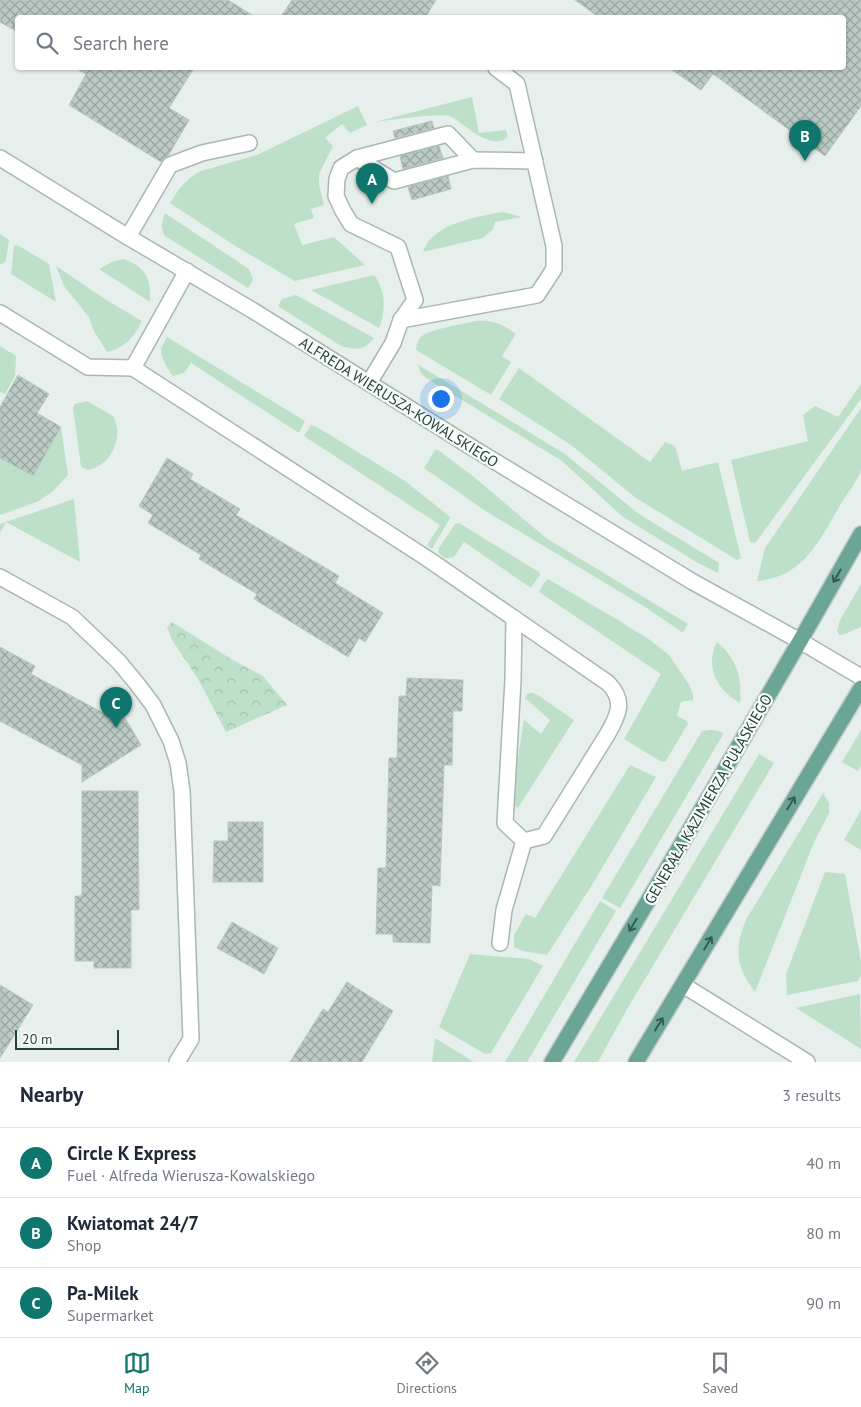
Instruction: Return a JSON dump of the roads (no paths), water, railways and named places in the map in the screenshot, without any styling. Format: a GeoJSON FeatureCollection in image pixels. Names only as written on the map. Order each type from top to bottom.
{"type":"FeatureCollection","features":[{"type":"Feature","properties":{"kind":"main road","name":"GENERAŁA KAZIMIERZA PUŁASKIEGO"},"geometry":{"type":"LineString","coordinates":[[552,1062],[658,884],[861,534]]}},
{"type":"Feature","properties":{"kind":"main road"},"geometry":{"type":"LineString","coordinates":[[636,1062],[861,688]]}},
{"type":"Feature","properties":{"kind":"street"},"geometry":{"type":"LineString","coordinates":[[402,320],[537,295],[554,269],[554,246],[517,84],[499,70]]}},
{"type":"Feature","properties":{"kind":"street"},"geometry":{"type":"LineString","coordinates":[[369,383],[393,343],[402,320],[415,300],[398,247],[351,224],[343,211],[336,196],[337,179],[341,168],[357,158],[448,134],[473,160]]}},
{"type":"Feature","properties":{"kind":"street"},"geometry":{"type":"LineString","coordinates":[[128,237],[170,165],[202,153],[249,143]]}},
{"type":"Feature","properties":{"kind":"street","name":"ALFREDA WIERUSZA-KOWALSKIEGO"},"geometry":{"type":"LineString","coordinates":[[0,158],[693,582],[861,677]]}},
{"type":"Feature","properties":{"kind":"street"},"geometry":{"type":"LineString","coordinates":[[357,158],[394,181],[473,160],[535,162]]}},
{"type":"Feature","properties":{"kind":"street"},"geometry":{"type":"LineString","coordinates":[[134,368],[187,271]]}},
{"type":"Feature","properties":{"kind":"street"},"geometry":{"type":"LineString","coordinates":[[0,313],[88,367],[134,368],[420,554],[608,683],[615,690],[619,711],[612,728],[544,836],[524,841]]}},
{"type":"Feature","properties":{"kind":"street"},"geometry":{"type":"LineString","coordinates":[[0,577],[72,617],[118,662],[138,685],[153,705],[171,741],[178,763],[182,791],[192,1040],[178,1062]]}},
{"type":"Feature","properties":{"kind":"street"},"geometry":{"type":"LineString","coordinates":[[514,618],[513,680],[505,824],[524,841]]}},
{"type":"Feature","properties":{"kind":"street"},"geometry":{"type":"LineString","coordinates":[[500,943],[504,910],[524,841]]}},
{"type":"Feature","properties":{"kind":"street"},"geometry":{"type":"LineString","coordinates":[[683,985],[807,1062]]}},
{"type":"Feature","properties":{"kind":"place","name":"Kwiatomat 24/7"},"geometry":{"type":"Point","coordinates":[805,161]}},
{"type":"Feature","properties":{"kind":"place","name":"Circle K Express"},"geometry":{"type":"Point","coordinates":[372,204]}},
{"type":"Feature","properties":{"kind":"place","name":"Pa-Milek"},"geometry":{"type":"Point","coordinates":[116,728]}}]}
